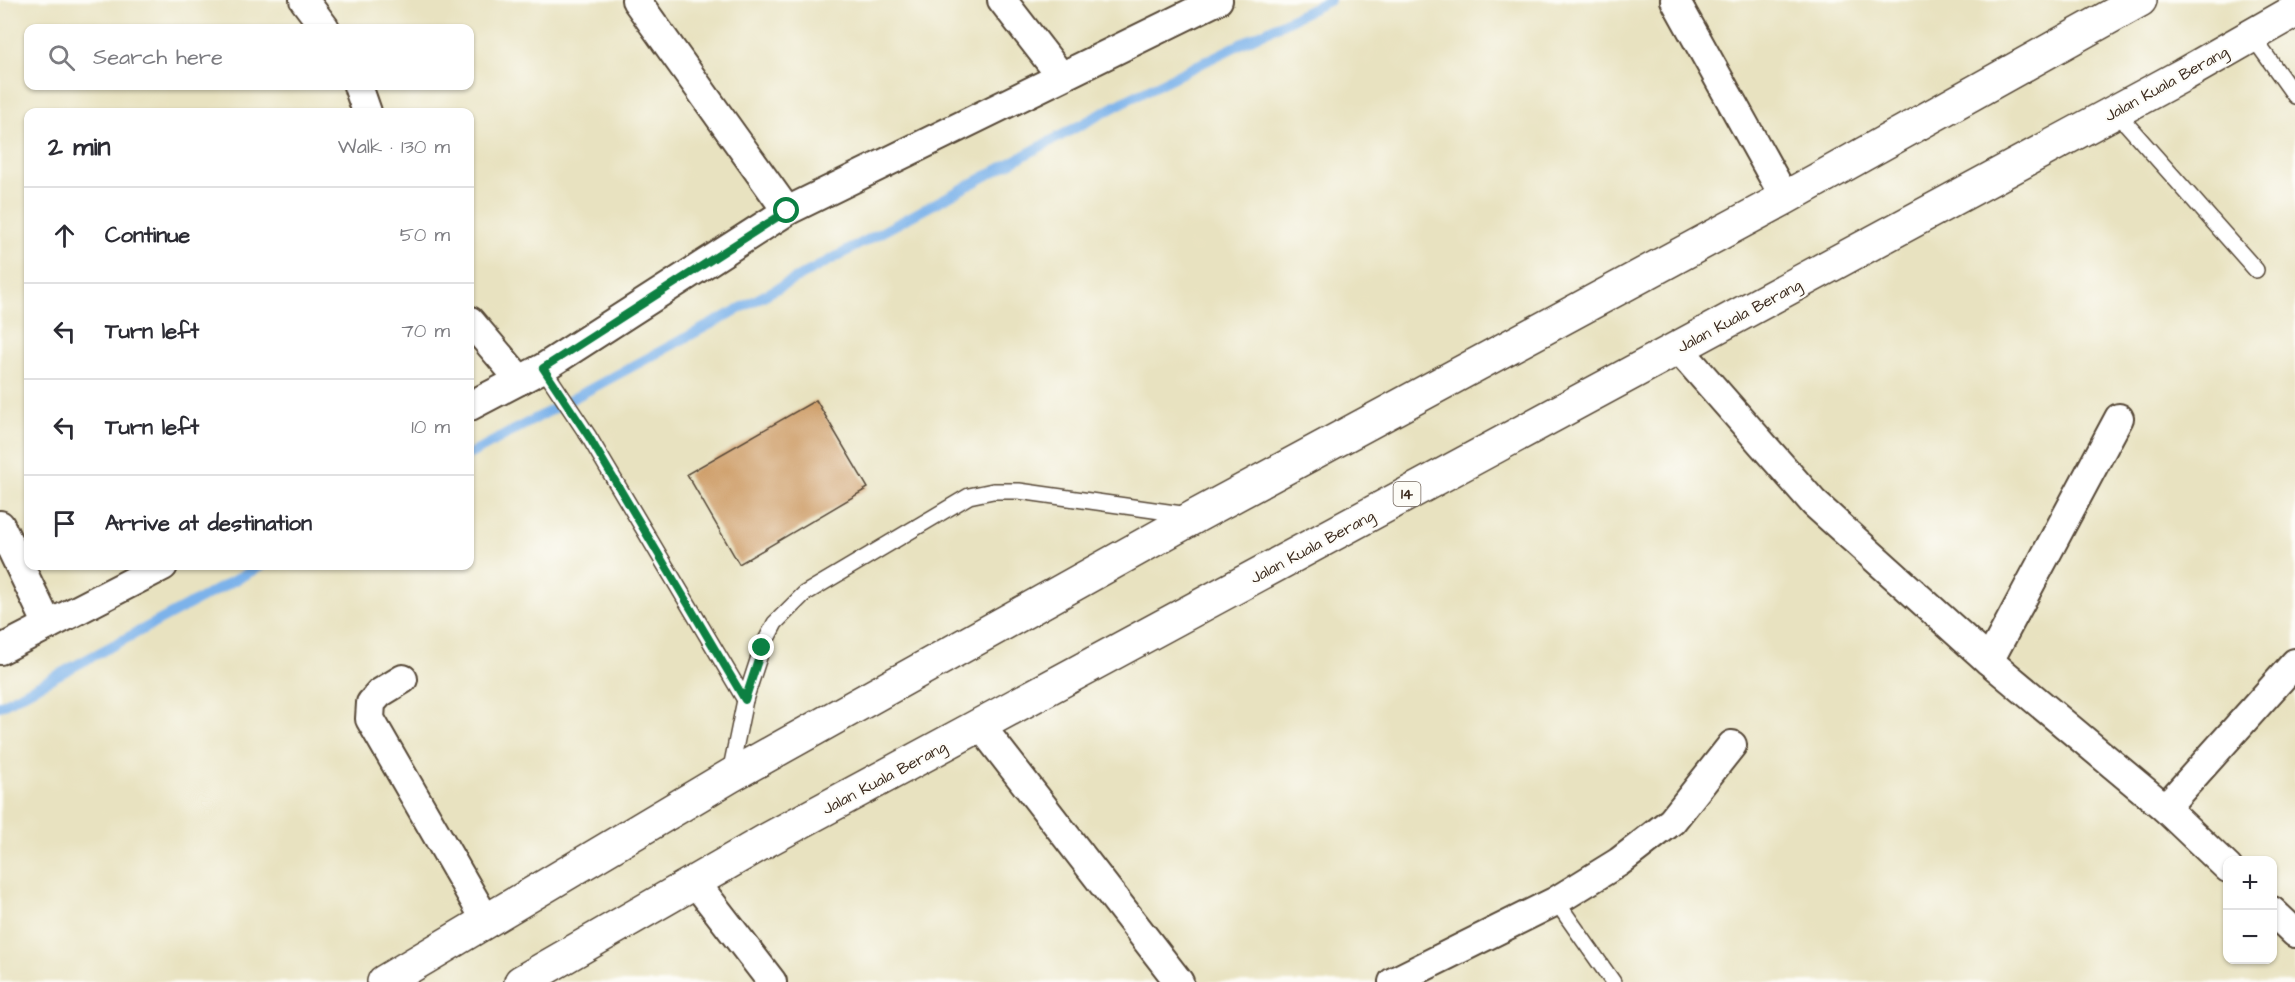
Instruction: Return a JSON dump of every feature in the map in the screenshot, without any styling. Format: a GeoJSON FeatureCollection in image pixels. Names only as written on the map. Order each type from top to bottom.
{"type":"FeatureCollection","features":[{"type":"Feature","properties":{"kind":"highway"},"geometry":{"type":"LineString","coordinates":[[384,982],[730,776],[1196,516],[1785,198],[2128,3]]}},
{"type":"Feature","properties":{"kind":"highway","name":"Jalan Kuala Berang"},"geometry":{"type":"LineString","coordinates":[[521,982],[777,835],[2115,111],[2295,11]]}},
{"type":"Feature","properties":{"kind":"street"},"geometry":{"type":"LineString","coordinates":[[304,0],[322,24]]}},
{"type":"Feature","properties":{"kind":"street"},"geometry":{"type":"LineString","coordinates":[[636,0],[787,211]]}},
{"type":"Feature","properties":{"kind":"street"},"geometry":{"type":"LineString","coordinates":[[1002,0],[1061,76]]}},
{"type":"Feature","properties":{"kind":"street"},"geometry":{"type":"LineString","coordinates":[[474,404],[539,379],[787,211],[1218,0]]}},
{"type":"Feature","properties":{"kind":"street"},"geometry":{"type":"LineString","coordinates":[[1675,0],[1785,198]]}},
{"type":"Feature","properties":{"kind":"street"},"geometry":{"type":"LineString","coordinates":[[359,90],[365,108]]}},
{"type":"Feature","properties":{"kind":"street"},"geometry":{"type":"LineString","coordinates":[[474,324],[539,379]]}},
{"type":"Feature","properties":{"kind":"street"},"geometry":{"type":"LineString","coordinates":[[1678,348],[1814,503],[1989,661],[2164,808],[2223,863]]}},
{"type":"Feature","properties":{"kind":"street"},"geometry":{"type":"LineString","coordinates":[[1989,661],[2119,418]]}},
{"type":"Feature","properties":{"kind":"street"},"geometry":{"type":"LineString","coordinates":[[0,525],[48,626]]}},
{"type":"Feature","properties":{"kind":"street"},"geometry":{"type":"LineString","coordinates":[[0,650],[155,570]]}},
{"type":"Feature","properties":{"kind":"street"},"geometry":{"type":"LineString","coordinates":[[2164,808],[2295,663]]}},
{"type":"Feature","properties":{"kind":"street"},"geometry":{"type":"LineString","coordinates":[[404,679],[380,693],[371,703],[370,719],[487,922]]}},
{"type":"Feature","properties":{"kind":"street"},"geometry":{"type":"LineString","coordinates":[[980,725],[1179,982]]}},
{"type":"Feature","properties":{"kind":"street"},"geometry":{"type":"LineString","coordinates":[[1393,982],[1556,901],[1619,862],[1672,821],[1732,745]]}},
{"type":"Feature","properties":{"kind":"street"},"geometry":{"type":"LineString","coordinates":[[695,882],[772,982]]}},
{"type":"Feature","properties":{"kind":"street"},"geometry":{"type":"LineString","coordinates":[[2277,916],[2295,933]]}},
{"type":"Feature","properties":{"kind":"lane"},"geometry":{"type":"LineString","coordinates":[[2252,36],[2295,96]]}},
{"type":"Feature","properties":{"kind":"lane"},"geometry":{"type":"LineString","coordinates":[[2115,111],[2256,270]]}},
{"type":"Feature","properties":{"kind":"lane"},"geometry":{"type":"LineString","coordinates":[[539,379],[589,437],[745,700]]}},
{"type":"Feature","properties":{"kind":"lane"},"geometry":{"type":"LineString","coordinates":[[730,776],[745,700],[762,648],[775,623],[804,594],[969,496],[993,491],[1019,491],[1196,516]]}},
{"type":"Feature","properties":{"kind":"lane"},"geometry":{"type":"LineString","coordinates":[[1556,901],[1613,982]]}},
{"type":"Feature","properties":{"kind":"building"},"geometry":{"type":"Polygon","coordinates":[[[816,400],[868,488],[739,564],[687,474],[816,400]]]}},
{"type":"Feature","properties":{"kind":"waterway"},"geometry":{"type":"LineString","coordinates":[[474,452],[1127,100],[1330,0]]}},
{"type":"Feature","properties":{"kind":"waterway"},"geometry":{"type":"LineString","coordinates":[[0,706],[254,570]]}},
{"type":"Feature","properties":{"kind":"route"},"geometry":{"type":"LineString","coordinates":[[762,648],[745,700],[589,437],[543,368],[787,211]]}}]}
